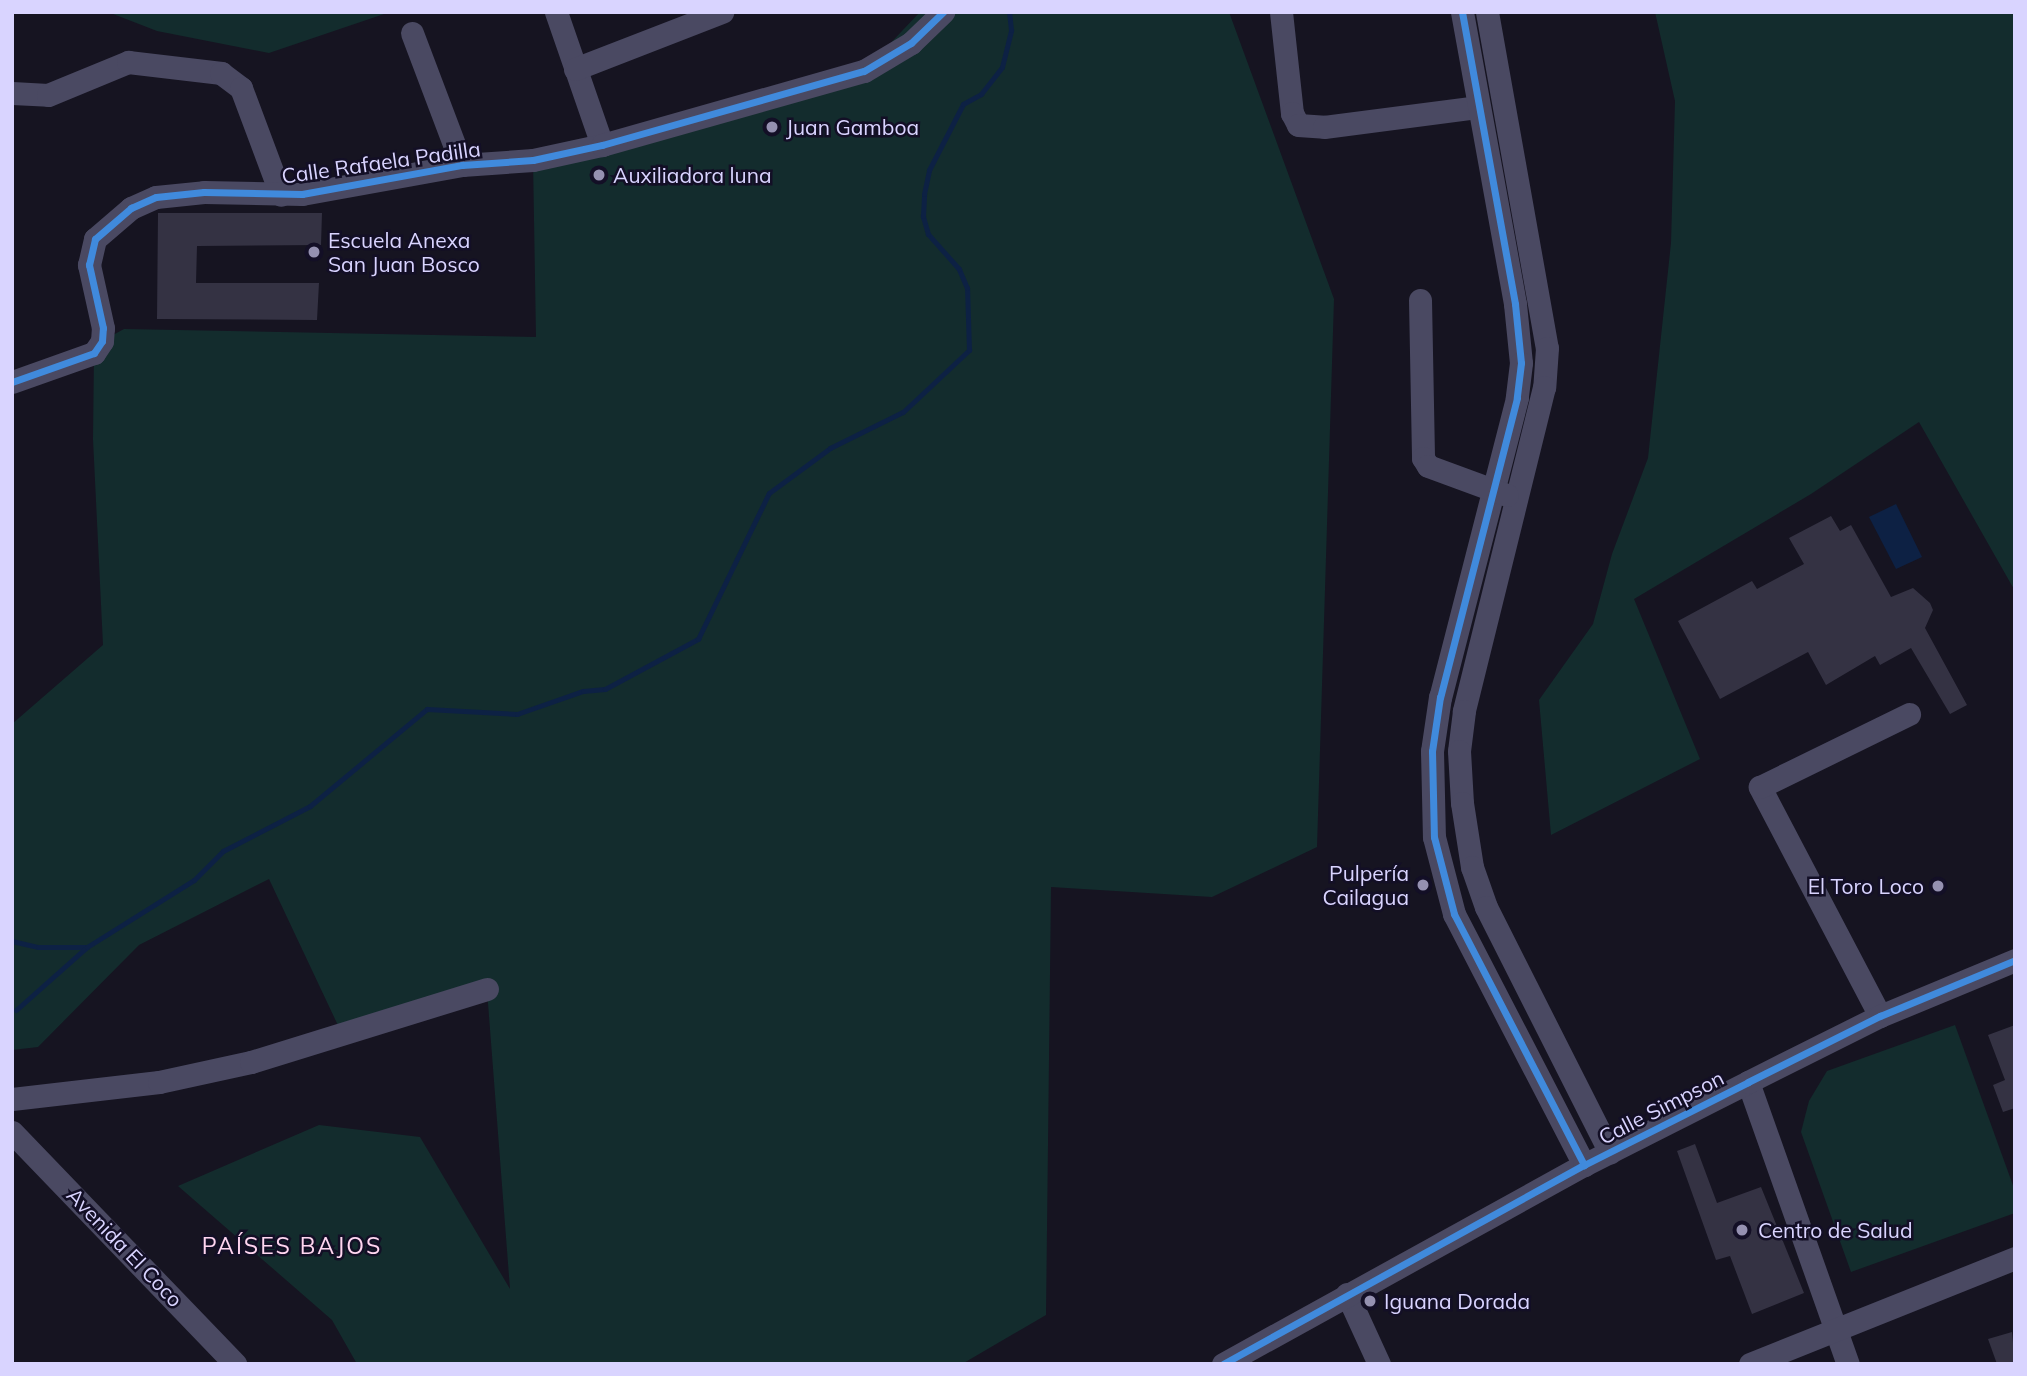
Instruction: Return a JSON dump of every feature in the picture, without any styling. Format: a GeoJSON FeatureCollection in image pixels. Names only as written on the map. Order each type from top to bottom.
{"type":"FeatureCollection","features":[{"type":"Feature","properties":{"kind":"street"},"geometry":{"type":"LineString","coordinates":[[556,12],[602,145]]}},
{"type":"Feature","properties":{"kind":"street"},"geometry":{"type":"LineString","coordinates":[[575,69],[722,12]]}},
{"type":"Feature","properties":{"kind":"street","name":"Calle Rafaela Padilla"},"geometry":{"type":"LineString","coordinates":[[12,382],[78,361],[98,347],[103,328],[89,265],[95,239],[131,208],[178,193],[281,195],[462,165],[533,160],[602,145],[864,71],[911,43],[943,12]]}},
{"type":"Feature","properties":{"kind":"street"},"geometry":{"type":"LineString","coordinates":[[1281,12],[1292,113],[1298,125],[1324,127],[1477,107]]}},
{"type":"Feature","properties":{"kind":"street"},"geometry":{"type":"LineString","coordinates":[[1462,12],[1477,107],[1515,304],[1521,363],[1494,491],[1440,697],[1431,783],[1434,837],[1448,893],[1491,985],[1584,1166]]}},
{"type":"Feature","properties":{"kind":"street"},"geometry":{"type":"LineString","coordinates":[[1487,12],[1546,348],[1544,387],[1469,687],[1459,751],[1472,867],[1486,907],[1609,1153]]}},
{"type":"Feature","properties":{"kind":"street"},"geometry":{"type":"LineString","coordinates":[[412,33],[462,165]]}},
{"type":"Feature","properties":{"kind":"street"},"geometry":{"type":"LineString","coordinates":[[1471,65],[1494,61]]}},
{"type":"Feature","properties":{"kind":"street"},"geometry":{"type":"LineString","coordinates":[[12,93],[48,94],[128,62],[221,73],[241,88],[281,195]]}},
{"type":"Feature","properties":{"kind":"street"},"geometry":{"type":"LineString","coordinates":[[1420,300],[1423,458],[1428,466],[1517,497]]}},
{"type":"Feature","properties":{"kind":"street"},"geometry":{"type":"LineString","coordinates":[[1880,1016],[1760,787],[1909,715]]}},
{"type":"Feature","properties":{"kind":"street","name":"Calle Simpson"},"geometry":{"type":"LineString","coordinates":[[1223,1364],[1584,1166],[1748,1082],[1880,1016],[2015,960]]}},
{"type":"Feature","properties":{"kind":"street"},"geometry":{"type":"LineString","coordinates":[[1491,985],[1518,971]]}},
{"type":"Feature","properties":{"kind":"street"},"geometry":{"type":"LineString","coordinates":[[12,1099],[159,1082],[251,1062],[487,989]]}},
{"type":"Feature","properties":{"kind":"street"},"geometry":{"type":"LineString","coordinates":[[1748,1082],[1848,1364]]}},
{"type":"Feature","properties":{"kind":"street","name":"Avenida El Coco"},"geometry":{"type":"LineString","coordinates":[[12,1132],[235,1364]]}},
{"type":"Feature","properties":{"kind":"street"},"geometry":{"type":"LineString","coordinates":[[1749,1364],[2015,1258]]}},
{"type":"Feature","properties":{"kind":"street"},"geometry":{"type":"LineString","coordinates":[[1347,1294],[1379,1364]]}},
{"type":"Feature","properties":{"kind":"green space"},"geometry":{"type":"Polygon","coordinates":[[[108,12],[390,12],[269,53],[157,31],[108,12]]]}},
{"type":"Feature","properties":{"kind":"green space"},"geometry":{"type":"Polygon","coordinates":[[[920,12],[1229,12],[1334,299],[1317,847],[1212,897],[1051,887],[1046,1315],[962,1364],[357,1364],[332,1320],[178,1186],[319,1125],[420,1137],[510,1289],[487,990],[343,1036],[269,879],[139,945],[38,1047],[12,1050],[12,724],[103,645],[93,439],[94,353],[102,341],[124,329],[536,337],[533,160],[864,71],[920,12]]]}},
{"type":"Feature","properties":{"kind":"green space"},"geometry":{"type":"Polygon","coordinates":[[[1655,12],[2015,12],[2015,591],[1919,422],[1811,494],[1634,599],[1700,759],[1551,835],[1539,700],[1593,624],[1612,554],[1648,458],[1671,243],[1675,101],[1655,12]]]}},
{"type":"Feature","properties":{"kind":"green space"},"geometry":{"type":"Polygon","coordinates":[[[1955,1025],[2015,1191],[2015,1213],[1851,1272],[1801,1132],[1809,1101],[1827,1071],[1955,1025]]]}},
{"type":"Feature","properties":{"kind":"water"},"geometry":{"type":"Polygon","coordinates":[[[1896,504],[1922,557],[1896,569],[1869,517],[1896,504]]]}},
{"type":"Feature","properties":{"kind":"building"},"geometry":{"type":"Polygon","coordinates":[[[158,213],[322,213],[321,245],[197,246],[196,283],[319,283],[317,320],[157,319],[158,213]]]}},
{"type":"Feature","properties":{"kind":"building"},"geometry":{"type":"Polygon","coordinates":[[[1831,516],[1840,531],[1851,525],[1891,597],[1913,588],[1930,603],[1933,610],[1925,628],[1967,705],[1950,714],[1911,648],[1880,665],[1875,656],[1826,685],[1808,652],[1720,699],[1678,621],[1752,581],[1757,589],[1804,564],[1789,538],[1831,516]]]}},
{"type":"Feature","properties":{"kind":"building"},"geometry":{"type":"Polygon","coordinates":[[[2015,1025],[2015,1108],[2003,1112],[1993,1085],[2005,1080],[1988,1035],[2015,1025]]]}},
{"type":"Feature","properties":{"kind":"building","name":"Centro de Salud"},"geometry":{"type":"Polygon","coordinates":[[[1695,1144],[1717,1203],[1761,1187],[1804,1293],[1752,1314],[1730,1256],[1716,1260],[1677,1151],[1695,1144]]]}},
{"type":"Feature","properties":{"kind":"building"},"geometry":{"type":"Polygon","coordinates":[[[2012,1332],[2015,1364],[1997,1364],[1988,1339],[2012,1332]]]}},
{"type":"Feature","properties":{"kind":"waterway"},"geometry":{"type":"LineString","coordinates":[[16,1010],[87,947],[194,880],[223,851],[310,806],[427,709],[517,714],[583,691],[605,689],[698,639],[769,493],[830,448],[903,412],[969,350],[967,288],[959,269],[928,234],[923,216],[924,194],[929,170],[963,104],[981,94],[1002,67],[1011,30],[1009,12]]}},
{"type":"Feature","properties":{"kind":"waterway"},"geometry":{"type":"LineString","coordinates":[[12,941],[38,947],[87,947]]}},
{"type":"Feature","properties":{"kind":"cycle path"},"geometry":{"type":"LineString","coordinates":[[12,382],[94,353],[102,341],[103,328],[89,265],[95,239],[131,208],[156,197],[204,192],[302,194],[462,165],[533,160],[602,145],[864,71],[911,43],[943,12]]}},
{"type":"Feature","properties":{"kind":"cycle path"},"geometry":{"type":"LineString","coordinates":[[1462,12],[1515,304],[1521,363],[1517,398],[1440,697],[1432,751],[1434,837],[1454,914],[1584,1165]]}},
{"type":"Feature","properties":{"kind":"cycle path"},"geometry":{"type":"LineString","coordinates":[[1223,1364],[1584,1165],[1880,1016],[2015,960]]}},
{"type":"Feature","properties":{"kind":"place","name":"Juan Gamboa"},"geometry":{"type":"Point","coordinates":[772,127]}},
{"type":"Feature","properties":{"kind":"place","name":"Auxiliadora luna"},"geometry":{"type":"Point","coordinates":[599,175]}},
{"type":"Feature","properties":{"kind":"place","name":"Escuela Anexa San Juan Bosco"},"geometry":{"type":"Point","coordinates":[314,252]}},
{"type":"Feature","properties":{"kind":"place","name":"Pulpería Cailagua"},"geometry":{"type":"Point","coordinates":[1423,885]}},
{"type":"Feature","properties":{"kind":"place","name":"El Toro Loco"},"geometry":{"type":"Point","coordinates":[1938,886]}},
{"type":"Feature","properties":{"kind":"place","name":"Centro de Salud"},"geometry":{"type":"Point","coordinates":[1742,1230]}},
{"type":"Feature","properties":{"kind":"place","name":"Iguana Dorada"},"geometry":{"type":"Point","coordinates":[1370,1301]}},
{"type":"Feature","properties":{"kind":"district","name":"PAÍSES BAJOS"},"geometry":{"type":"Point","coordinates":[292,1246]}}]}
